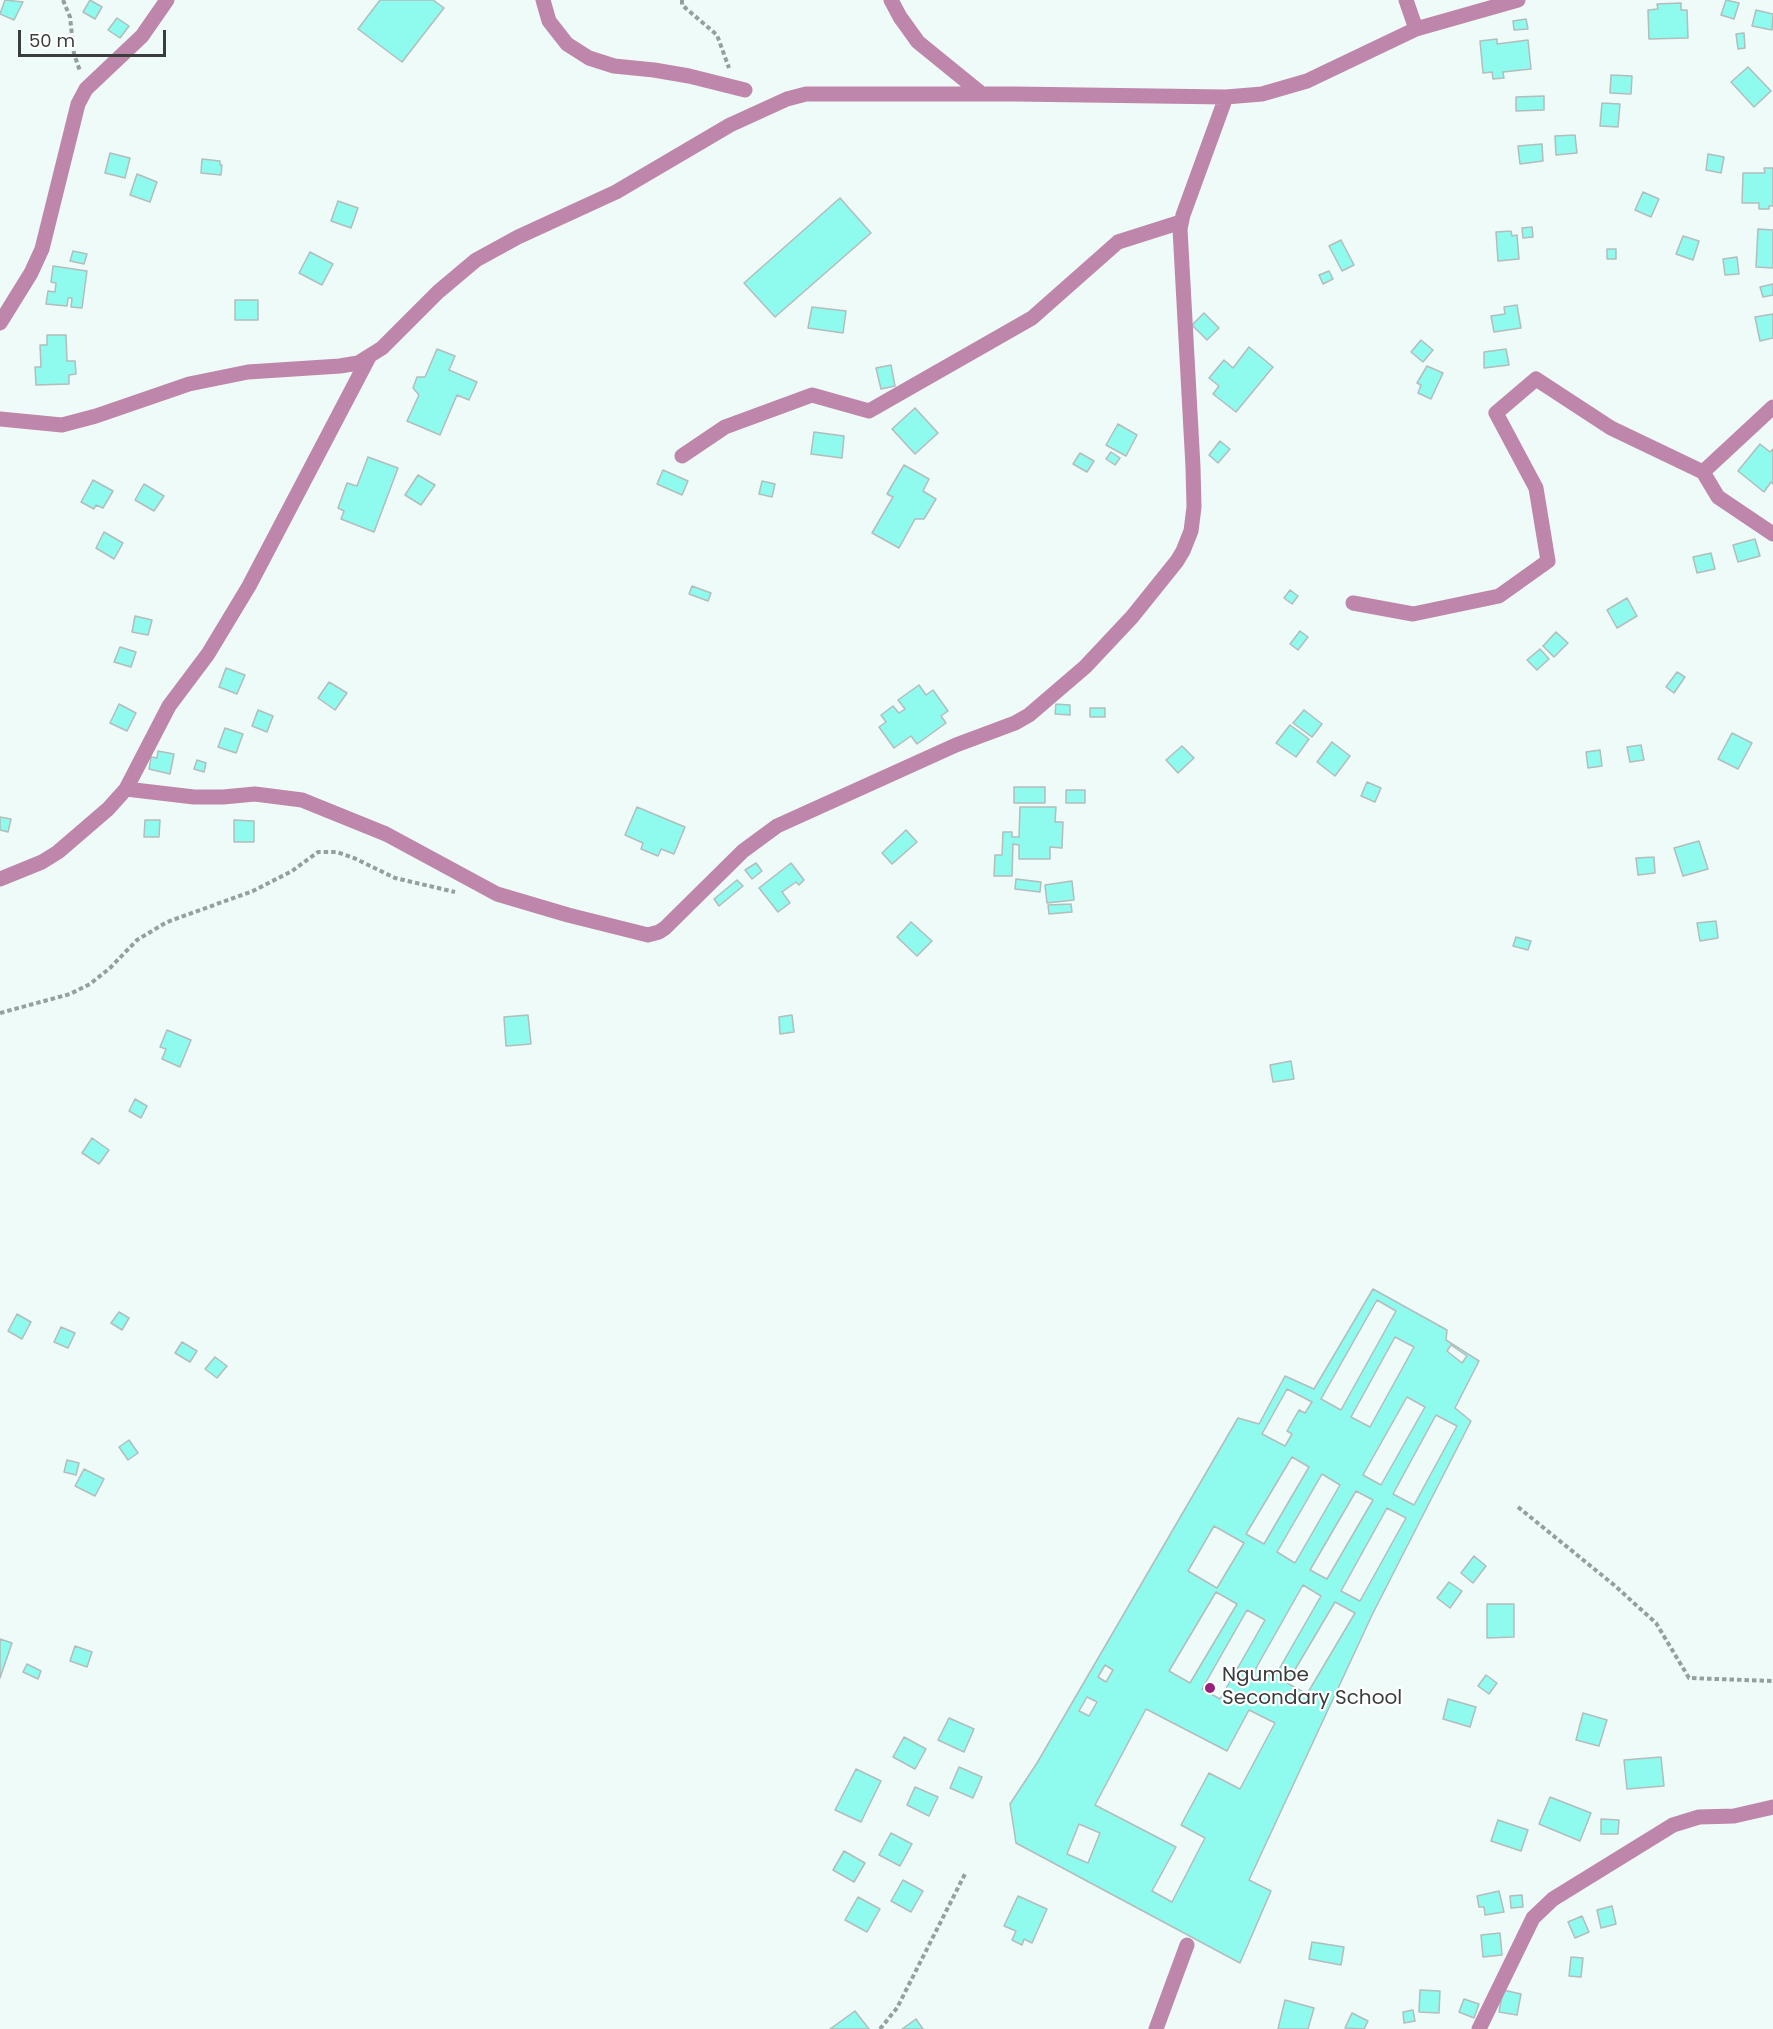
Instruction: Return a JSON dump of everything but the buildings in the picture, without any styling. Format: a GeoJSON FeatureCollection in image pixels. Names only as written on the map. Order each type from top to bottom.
{"type":"FeatureCollection","features":[{"type":"Feature","properties":{"kind":"street"},"geometry":{"type":"LineString","coordinates":[[0,323],[31,273],[42,249],[78,104],[86,89],[142,36],[167,0]]}},
{"type":"Feature","properties":{"kind":"street"},"geometry":{"type":"LineString","coordinates":[[543,0],[549,21],[567,44],[589,58],[614,66],[689,76],[746,90]]}},
{"type":"Feature","properties":{"kind":"street"},"geometry":{"type":"LineString","coordinates":[[891,0],[918,42],[981,94]]}},
{"type":"Feature","properties":{"kind":"street"},"geometry":{"type":"LineString","coordinates":[[1406,0],[1416,29]]}},
{"type":"Feature","properties":{"kind":"street"},"geometry":{"type":"LineString","coordinates":[[0,419],[62,424],[78,422],[189,384],[248,372],[358,363],[382,348],[438,292],[476,260],[518,237],[616,192],[730,125],[787,99],[806,94],[1226,97],[1262,94],[1307,81],[1416,29],[1518,0]]}},
{"type":"Feature","properties":{"kind":"street"},"geometry":{"type":"LineString","coordinates":[[126,789],[194,797],[255,794],[302,801],[396,839],[497,894],[648,935],[659,932],[671,923],[743,851],[777,826],[956,745],[1015,723],[1029,715],[1093,658],[1132,617],[1177,561],[1191,531],[1194,507],[1181,222],[1226,97]]}},
{"type":"Feature","properties":{"kind":"street"},"geometry":{"type":"LineString","coordinates":[[682,456],[725,427],[812,395],[869,411],[1032,318],[1118,242],[1181,222]]}},
{"type":"Feature","properties":{"kind":"street"},"geometry":{"type":"LineString","coordinates":[[0,879],[42,862],[57,852],[108,809],[126,789],[169,705],[202,663],[249,586],[369,357]]}},
{"type":"Feature","properties":{"kind":"street"},"geometry":{"type":"LineString","coordinates":[[1353,603],[1413,614],[1499,596],[1548,561],[1536,488],[1496,413],[1536,379],[1611,428],[1703,472],[1718,497],[1773,534]]}},
{"type":"Feature","properties":{"kind":"street"},"geometry":{"type":"LineString","coordinates":[[1703,472],[1773,407]]}},
{"type":"Feature","properties":{"kind":"street"},"geometry":{"type":"LineString","coordinates":[[1479,2029],[1533,1918],[1553,1899],[1674,1825],[1699,1817],[1734,1816],[1773,1807]]}},
{"type":"Feature","properties":{"kind":"street"},"geometry":{"type":"LineString","coordinates":[[1156,2029],[1187,1945]]}},
{"type":"Feature","properties":{"kind":"path"},"geometry":{"type":"LineString","coordinates":[[63,0],[70,17],[74,54],[86,89]]}},
{"type":"Feature","properties":{"kind":"path"},"geometry":{"type":"LineString","coordinates":[[682,0],[682,5],[717,35],[732,75],[746,90]]}},
{"type":"Feature","properties":{"kind":"path"},"geometry":{"type":"LineString","coordinates":[[0,1013],[69,994],[90,984],[110,968],[137,940],[167,922],[252,891],[292,871],[318,852],[337,852],[395,878],[457,892]]}},
{"type":"Feature","properties":{"kind":"path"},"geometry":{"type":"LineString","coordinates":[[1518,1508],[1614,1585],[1656,1623],[1689,1678],[1773,1681]]}},
{"type":"Feature","properties":{"kind":"path"},"geometry":{"type":"LineString","coordinates":[[880,2029],[897,2008],[966,1872]]}},
{"type":"Feature","properties":{"kind":"place","name":"Ngumbe Secondary School"},"geometry":{"type":"Point","coordinates":[1210,1688]}}]}
